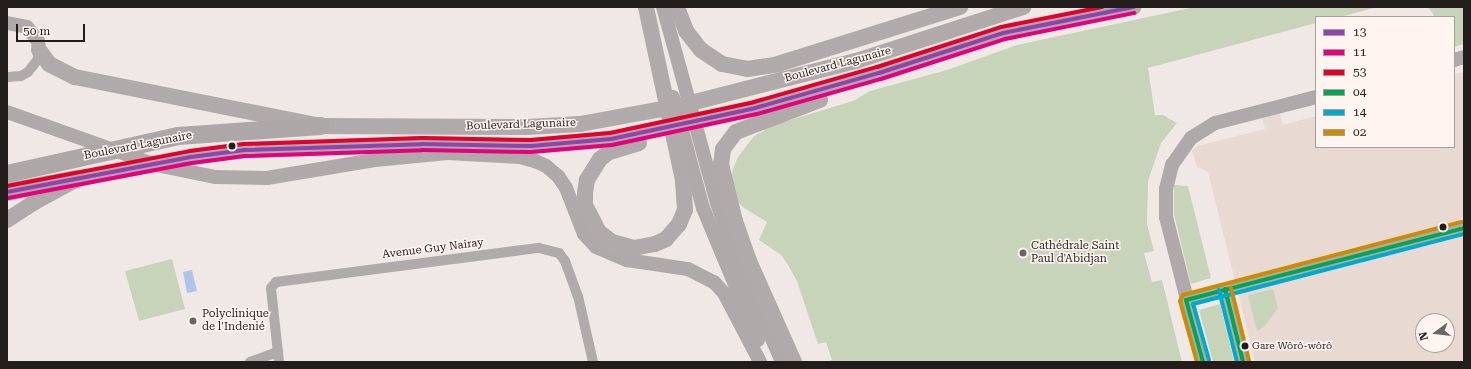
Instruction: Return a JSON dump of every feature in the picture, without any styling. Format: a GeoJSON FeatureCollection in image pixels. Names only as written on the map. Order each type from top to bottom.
{"type":"FeatureCollection","features":[{"type":"Feature","properties":{"kind":"highway"},"geometry":{"type":"LineString","coordinates":[[647,7],[689,179],[685,210],[679,224],[666,238],[643,247],[625,247],[612,242],[599,232],[585,205],[587,180],[600,158],[622,148],[661,136],[697,122]]}},
{"type":"Feature","properties":{"kind":"highway"},"geometry":{"type":"LineString","coordinates":[[677,7],[686,31],[701,50],[714,60],[732,68],[761,68],[848,43],[960,7]]}},
{"type":"Feature","properties":{"kind":"highway","name":"Boulevard Lagunaire"},"geometry":{"type":"LineString","coordinates":[[7,174],[178,136],[320,126],[527,127],[611,119],[679,106],[856,61],[1023,7]]}},
{"type":"Feature","properties":{"kind":"highway","name":"Boulevard Lagunaire"},"geometry":{"type":"LineString","coordinates":[[7,192],[191,156],[245,150],[422,144],[494,146],[610,139],[697,122],[879,73],[1003,34],[1132,7]]}},
{"type":"Feature","properties":{"kind":"highway"},"geometry":{"type":"LineString","coordinates":[[39,50],[49,64],[75,77],[320,126]]}},
{"type":"Feature","properties":{"kind":"highway"},"geometry":{"type":"LineString","coordinates":[[794,362],[749,261],[735,221],[723,181],[721,164],[723,150],[736,132],[746,126],[831,95],[879,73]]}},
{"type":"Feature","properties":{"kind":"highway"},"geometry":{"type":"LineString","coordinates":[[448,153],[494,146]]}},
{"type":"Feature","properties":{"kind":"highway"},"geometry":{"type":"LineString","coordinates":[[7,220],[33,203],[77,179]]}},
{"type":"Feature","properties":{"kind":"main road"},"geometry":{"type":"LineString","coordinates":[[663,7],[708,173],[731,244],[782,362]]}},
{"type":"Feature","properties":{"kind":"main road"},"geometry":{"type":"LineString","coordinates":[[7,23],[27,27],[36,37],[39,50]]}},
{"type":"Feature","properties":{"kind":"main road"},"geometry":{"type":"LineString","coordinates":[[1203,362],[1186,300],[1165,209],[1169,174],[1181,150],[1200,131],[1215,123],[1315,97]]}},
{"type":"Feature","properties":{"kind":"main road"},"geometry":{"type":"LineString","coordinates":[[7,112],[156,165],[194,174],[239,179],[267,178],[374,160],[448,153],[520,157],[546,166],[566,188],[576,220],[584,234],[596,247],[627,260],[688,269],[714,282],[724,293],[760,362]]}},
{"type":"Feature","properties":{"kind":"main road"},"geometry":{"type":"LineString","coordinates":[[689,179],[768,362]]}},
{"type":"Feature","properties":{"kind":"street"},"geometry":{"type":"LineString","coordinates":[[7,77],[21,76],[28,72],[38,59],[39,50]]}},
{"type":"Feature","properties":{"kind":"street"},"geometry":{"type":"LineString","coordinates":[[1186,300],[1464,228]]}},
{"type":"Feature","properties":{"kind":"street","name":"Avenue Guy Nairay"},"geometry":{"type":"LineString","coordinates":[[278,357],[271,288],[276,282],[539,248],[559,253],[565,261],[578,296],[593,362]]}},
{"type":"Feature","properties":{"kind":"street"},"geometry":{"type":"LineString","coordinates":[[1225,289],[1242,362]]}},
{"type":"Feature","properties":{"kind":"street"},"geometry":{"type":"LineString","coordinates":[[250,362],[278,357]]}},
{"type":"Feature","properties":{"kind":"shaded area"},"geometry":{"type":"Polygon","coordinates":[[[1464,72],[1464,362],[1255,362],[1208,172],[1197,167],[1192,151],[1197,146],[1265,129],[1262,118],[1280,113],[1283,125],[1315,116],[1315,148],[1455,148],[1455,74],[1464,72]]]}},
{"type":"Feature","properties":{"kind":"green space"},"geometry":{"type":"Polygon","coordinates":[[[1195,7],[1378,7],[1344,16],[1315,16],[1315,23],[1148,68],[1155,115],[1163,115],[1177,123],[1161,143],[1148,181],[1147,224],[1154,251],[1144,253],[1152,282],[1162,280],[1182,362],[827,362],[832,360],[826,342],[818,344],[797,281],[781,255],[759,240],[767,222],[744,208],[738,202],[731,179],[738,157],[754,136],[777,124],[853,101],[870,91],[947,70],[1017,45],[1195,7]]]}},
{"type":"Feature","properties":{"kind":"green space"},"geometry":{"type":"Polygon","coordinates":[[[1428,7],[1464,7],[1464,44],[1455,47],[1455,16],[1434,16],[1428,7]]]}},
{"type":"Feature","properties":{"kind":"green space"},"geometry":{"type":"Polygon","coordinates":[[[1174,185],[1188,186],[1211,278],[1191,284],[1174,215],[1174,185]]]}},
{"type":"Feature","properties":{"kind":"green space"},"geometry":{"type":"Polygon","coordinates":[[[172,259],[185,309],[139,321],[125,271],[172,259]]]}},
{"type":"Feature","properties":{"kind":"green space"},"geometry":{"type":"Polygon","coordinates":[[[1273,289],[1278,308],[1264,327],[1257,331],[1248,295],[1273,289]]]}},
{"type":"Feature","properties":{"kind":"green space"},"geometry":{"type":"Polygon","coordinates":[[[1220,304],[1234,362],[1213,362],[1199,310],[1220,304]]]}},
{"type":"Feature","properties":{"kind":"water"},"geometry":{"type":"Polygon","coordinates":[[[192,270],[197,291],[187,293],[183,272],[192,270]]]}},
{"type":"Feature","properties":{"kind":"transit line","name":"53"},"geometry":{"type":"LineString","coordinates":[[7,186],[190,151],[244,144],[422,138],[531,140],[610,133],[754,102],[877,67],[1001,27],[1102,7]]}},
{"type":"Feature","properties":{"kind":"transit line","name":"13"},"geometry":{"type":"LineString","coordinates":[[7,192],[191,157],[245,150],[422,144],[531,146],[611,139],[755,108],[879,73],[1003,33],[1133,7]]}},
{"type":"Feature","properties":{"kind":"transit line","name":"11"},"geometry":{"type":"LineString","coordinates":[[8,198],[192,163],[245,156],[422,150],[531,152],[612,145],[757,114],[881,79],[1005,39],[1134,13]]}},
{"type":"Feature","properties":{"kind":"transit line","name":"02"},"geometry":{"type":"LineString","coordinates":[[1197,362],[1180,301],[1183,295],[1462,222]]}},
{"type":"Feature","properties":{"kind":"transit line","name":"04"},"geometry":{"type":"LineString","coordinates":[[1203,362],[1186,300],[1464,228]]}},
{"type":"Feature","properties":{"kind":"transit line","name":"14"},"geometry":{"type":"LineString","coordinates":[[1209,360],[1193,304],[1464,234]]}},
{"type":"Feature","properties":{"kind":"transit line","name":"02"},"geometry":{"type":"LineString","coordinates":[[1231,288],[1249,361]]}},
{"type":"Feature","properties":{"kind":"transit line","name":"04"},"geometry":{"type":"LineString","coordinates":[[1225,289],[1243,362]]}},
{"type":"Feature","properties":{"kind":"transit line","name":"14"},"geometry":{"type":"LineString","coordinates":[[1219,290],[1237,362]]}},
{"type":"Feature","properties":{"kind":"place","name":"Cathédrale Saint Paul d'Abidjan"},"geometry":{"type":"Point","coordinates":[1023,253]}},
{"type":"Feature","properties":{"kind":"place","name":"Polyclinique de l'Indenié"},"geometry":{"type":"Point","coordinates":[193,321]}},
{"type":"Feature","properties":{"kind":"place","name":"Gare Wôrô-wôrô"},"geometry":{"type":"Point","coordinates":[1245,346]}}]}
